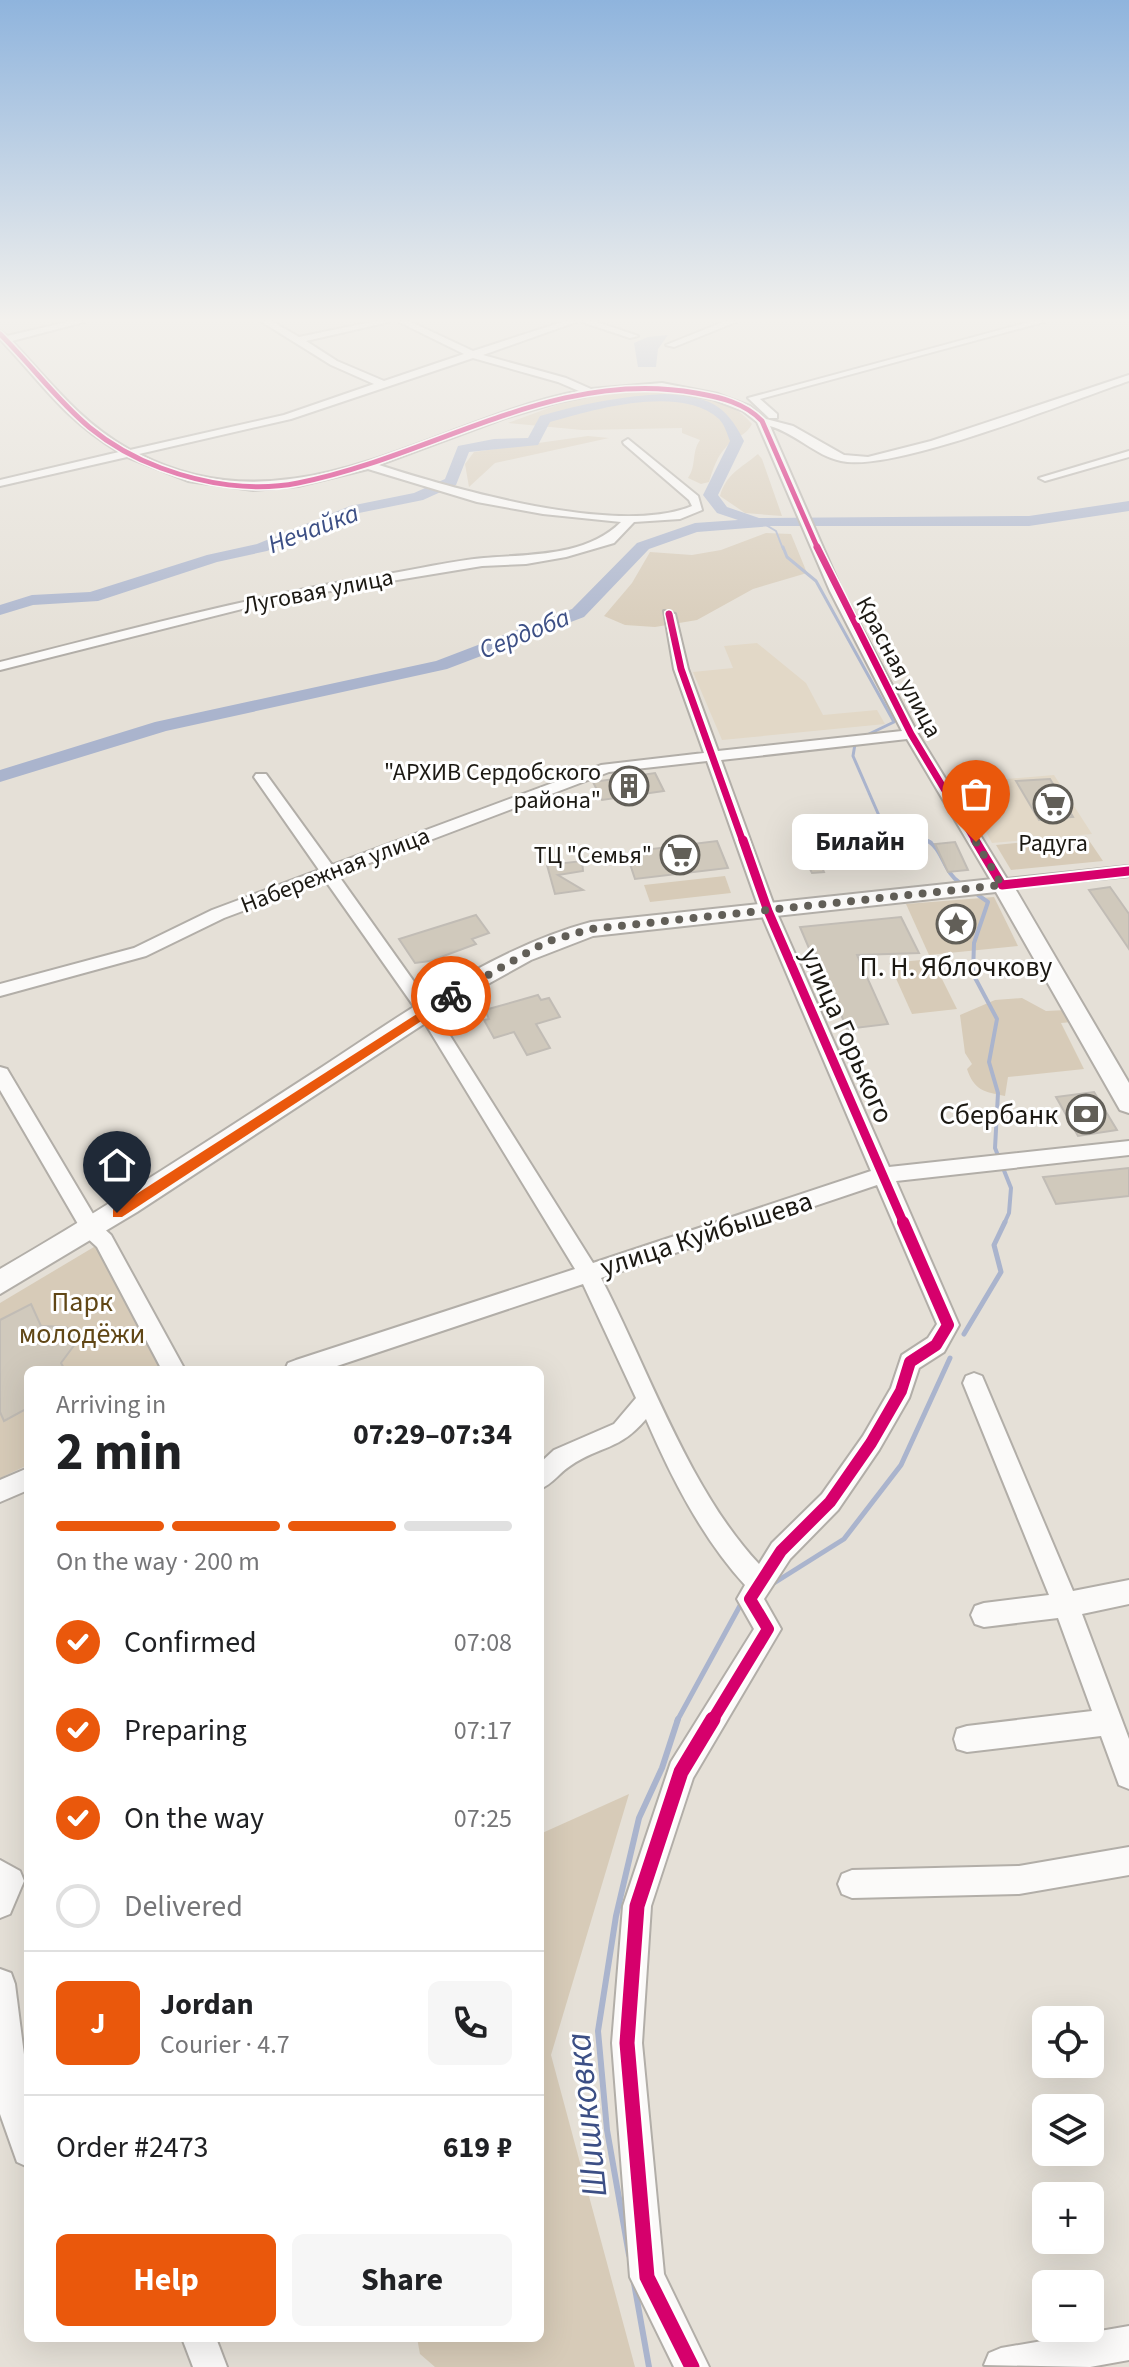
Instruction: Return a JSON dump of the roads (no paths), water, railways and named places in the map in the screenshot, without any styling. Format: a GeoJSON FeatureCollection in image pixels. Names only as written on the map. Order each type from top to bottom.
{"type":"FeatureCollection","features":[{"type":"Feature","properties":{"kind":"main road"},"geometry":{"type":"LineString","coordinates":[[0,1283],[92,1230],[426,1011],[546,942],[591,929],[1002,885]]}},
{"type":"Feature","properties":{"kind":"main road","name":"Красная улица"},"geometry":{"type":"LineString","coordinates":[[1002,885],[1129,1104]]}},
{"type":"Feature","properties":{"kind":"street"},"geometry":{"type":"LineString","coordinates":[[99,432],[128,454],[178,474],[252,486],[298,483],[368,465],[460,432]]}},
{"type":"Feature","properties":{"kind":"street"},"geometry":{"type":"LineString","coordinates":[[0,483],[221,432]]}},
{"type":"Feature","properties":{"kind":"street","name":"Красная улица"},"geometry":{"type":"LineString","coordinates":[[768,432],[836,591],[911,734],[1002,885]]}},
{"type":"Feature","properties":{"kind":"street"},"geometry":{"type":"LineString","coordinates":[[794,432],[841,458],[868,460],[901,453],[963,432]]}},
{"type":"Feature","properties":{"kind":"street"},"geometry":{"type":"LineString","coordinates":[[368,465],[458,494],[630,520],[677,518],[691,513],[699,503],[628,442]]}},
{"type":"Feature","properties":{"kind":"street"},"geometry":{"type":"LineString","coordinates":[[1045,478],[1129,454]]}},
{"type":"Feature","properties":{"kind":"street","name":"Луговая улица"},"geometry":{"type":"LineString","coordinates":[[0,666],[282,595],[482,562],[526,560],[566,553],[610,540],[630,520]]}},
{"type":"Feature","properties":{"kind":"street","name":"улица Горького"},"geometry":{"type":"LineString","coordinates":[[669,614],[681,669],[768,911],[948,1325],[936,1345],[910,1362],[901,1391],[863,1455],[830,1502],[781,1551],[756,1589]]}},
{"type":"Feature","properties":{"kind":"street","name":"Набережная улица"},"geometry":{"type":"LineString","coordinates":[[0,990],[132,955],[185,934],[218,914],[330,875],[529,794],[606,768],[911,734]]}},
{"type":"Feature","properties":{"kind":"street"},"geometry":{"type":"LineString","coordinates":[[261,777],[426,1011],[587,1271],[674,1457],[756,1589],[768,1629],[681,1772],[665,1811],[637,1906],[627,2043],[647,2277],[692,2367]]}},
{"type":"Feature","properties":{"kind":"street"},"geometry":{"type":"LineString","coordinates":[[1002,885],[1129,871]]}},
{"type":"Feature","properties":{"kind":"street"},"geometry":{"type":"LineString","coordinates":[[0,1074],[92,1230],[104,1241],[172,1366]]}},
{"type":"Feature","properties":{"kind":"street","name":"улица Куйбышева"},"geometry":{"type":"LineString","coordinates":[[308,1366],[884,1175],[1129,1148]]}},
{"type":"Feature","properties":{"kind":"street"},"geometry":{"type":"LineString","coordinates":[[974,1383],[1066,1605],[1129,1775]]}},
{"type":"Feature","properties":{"kind":"street"},"geometry":{"type":"LineString","coordinates":[[544,1474],[562,1458],[622,1431],[649,1399]]}},
{"type":"Feature","properties":{"kind":"street"},"geometry":{"type":"LineString","coordinates":[[0,1491],[24,1481]]}},
{"type":"Feature","properties":{"kind":"street"},"geometry":{"type":"LineString","coordinates":[[984,1615],[1066,1605],[1129,1592]]}},
{"type":"Feature","properties":{"kind":"street"},"geometry":{"type":"LineString","coordinates":[[967,1739],[1109,1722]]}},
{"type":"Feature","properties":{"kind":"street"},"geometry":{"type":"LineString","coordinates":[[852,1884],[1019,1880],[1129,1861]]}},
{"type":"Feature","properties":{"kind":"street"},"geometry":{"type":"LineString","coordinates":[[0,1984],[16,2116],[24,2139]]}},
{"type":"Feature","properties":{"kind":"street"},"geometry":{"type":"LineString","coordinates":[[201,2342],[210,2367]]}},
{"type":"Feature","properties":{"kind":"street"},"geometry":{"type":"LineString","coordinates":[[1001,2365],[1129,2343]]}},
{"type":"Feature","properties":{"kind":"waterway","name":"Нечайка"},"geometry":{"type":"LineString","coordinates":[[0,610],[32,600],[92,597],[213,558],[261,548],[304,533],[355,509],[418,497],[451,482],[463,449],[494,443],[533,442],[538,432]]}},
{"type":"Feature","properties":{"kind":"waterway","name":"Нечайка"},"geometry":{"type":"LineString","coordinates":[[733,432],[737,441],[710,495],[722,510],[752,519]]}},
{"type":"Feature","properties":{"kind":"waterway","name":"Сердоба"},"geometry":{"type":"LineString","coordinates":[[0,776],[162,726],[441,665],[578,613],[643,546],[695,528],[772,521],[1029,521],[1129,506]]}},
{"type":"Feature","properties":{"kind":"waterway","name":"Шишковка"},"geometry":{"type":"LineString","coordinates":[[761,522],[776,531],[783,549]]}},
{"type":"Feature","properties":{"kind":"waterway","name":"Шишковка"},"geometry":{"type":"LineString","coordinates":[[783,547],[787,557],[816,581],[894,722],[869,734]]}},
{"type":"Feature","properties":{"kind":"waterway","name":"Шишковка"},"geometry":{"type":"LineString","coordinates":[[855,744],[853,756],[880,818],[931,842]]}},
{"type":"Feature","properties":{"kind":"waterway"},"geometry":{"type":"LineString","coordinates":[[926,840],[960,883]]}},
{"type":"Feature","properties":{"kind":"waterway","name":"Шишковка"},"geometry":{"type":"LineString","coordinates":[[978,895],[988,902],[974,943],[973,974],[997,1019],[989,1062],[998,1093],[995,1148],[1011,1188],[1009,1213],[1004,1224]]}},
{"type":"Feature","properties":{"kind":"waterway","name":"Шишковка"},"geometry":{"type":"LineString","coordinates":[[964,1334],[1001,1272],[994,1245],[1005,1222]]}},
{"type":"Feature","properties":{"kind":"waterway"},"geometry":{"type":"LineString","coordinates":[[774,1583],[844,1539],[901,1465],[950,1358]]}},
{"type":"Feature","properties":{"kind":"waterway"},"geometry":{"type":"LineString","coordinates":[[678,1719],[742,1602]]}},
{"type":"Feature","properties":{"kind":"waterway","name":"Шишковка"},"geometry":{"type":"LineString","coordinates":[[629,2255],[607,2130],[598,2031],[616,1916],[639,1818],[662,1768],[678,1719]]}},
{"type":"Feature","properties":{"kind":"waterway","name":"Шишковка"},"geometry":{"type":"LineString","coordinates":[[634,2283],[649,2367]]}},
{"type":"Feature","properties":{"kind":"place","name":"\"АРХИВ Сердобского района\""},"geometry":{"type":"Point","coordinates":[629,786]}},
{"type":"Feature","properties":{"kind":"place","name":"Радуга"},"geometry":{"type":"Point","coordinates":[1053,804]}},
{"type":"Feature","properties":{"kind":"place","name":"Билайн"},"geometry":{"type":"Point","coordinates":[976,842]}},
{"type":"Feature","properties":{"kind":"place","name":"ТЦ \"Семья\""},"geometry":{"type":"Point","coordinates":[680,855]}},
{"type":"Feature","properties":{"kind":"place","name":"П. Н. Яблочкову"},"geometry":{"type":"Point","coordinates":[956,924]}},
{"type":"Feature","properties":{"kind":"place","name":"Сбербанк"},"geometry":{"type":"Point","coordinates":[1086,1114]}},
{"type":"Feature","properties":{"kind":"park label","name":"Парк молодёжи"},"geometry":{"type":"Point","coordinates":[82,1317]}}]}
